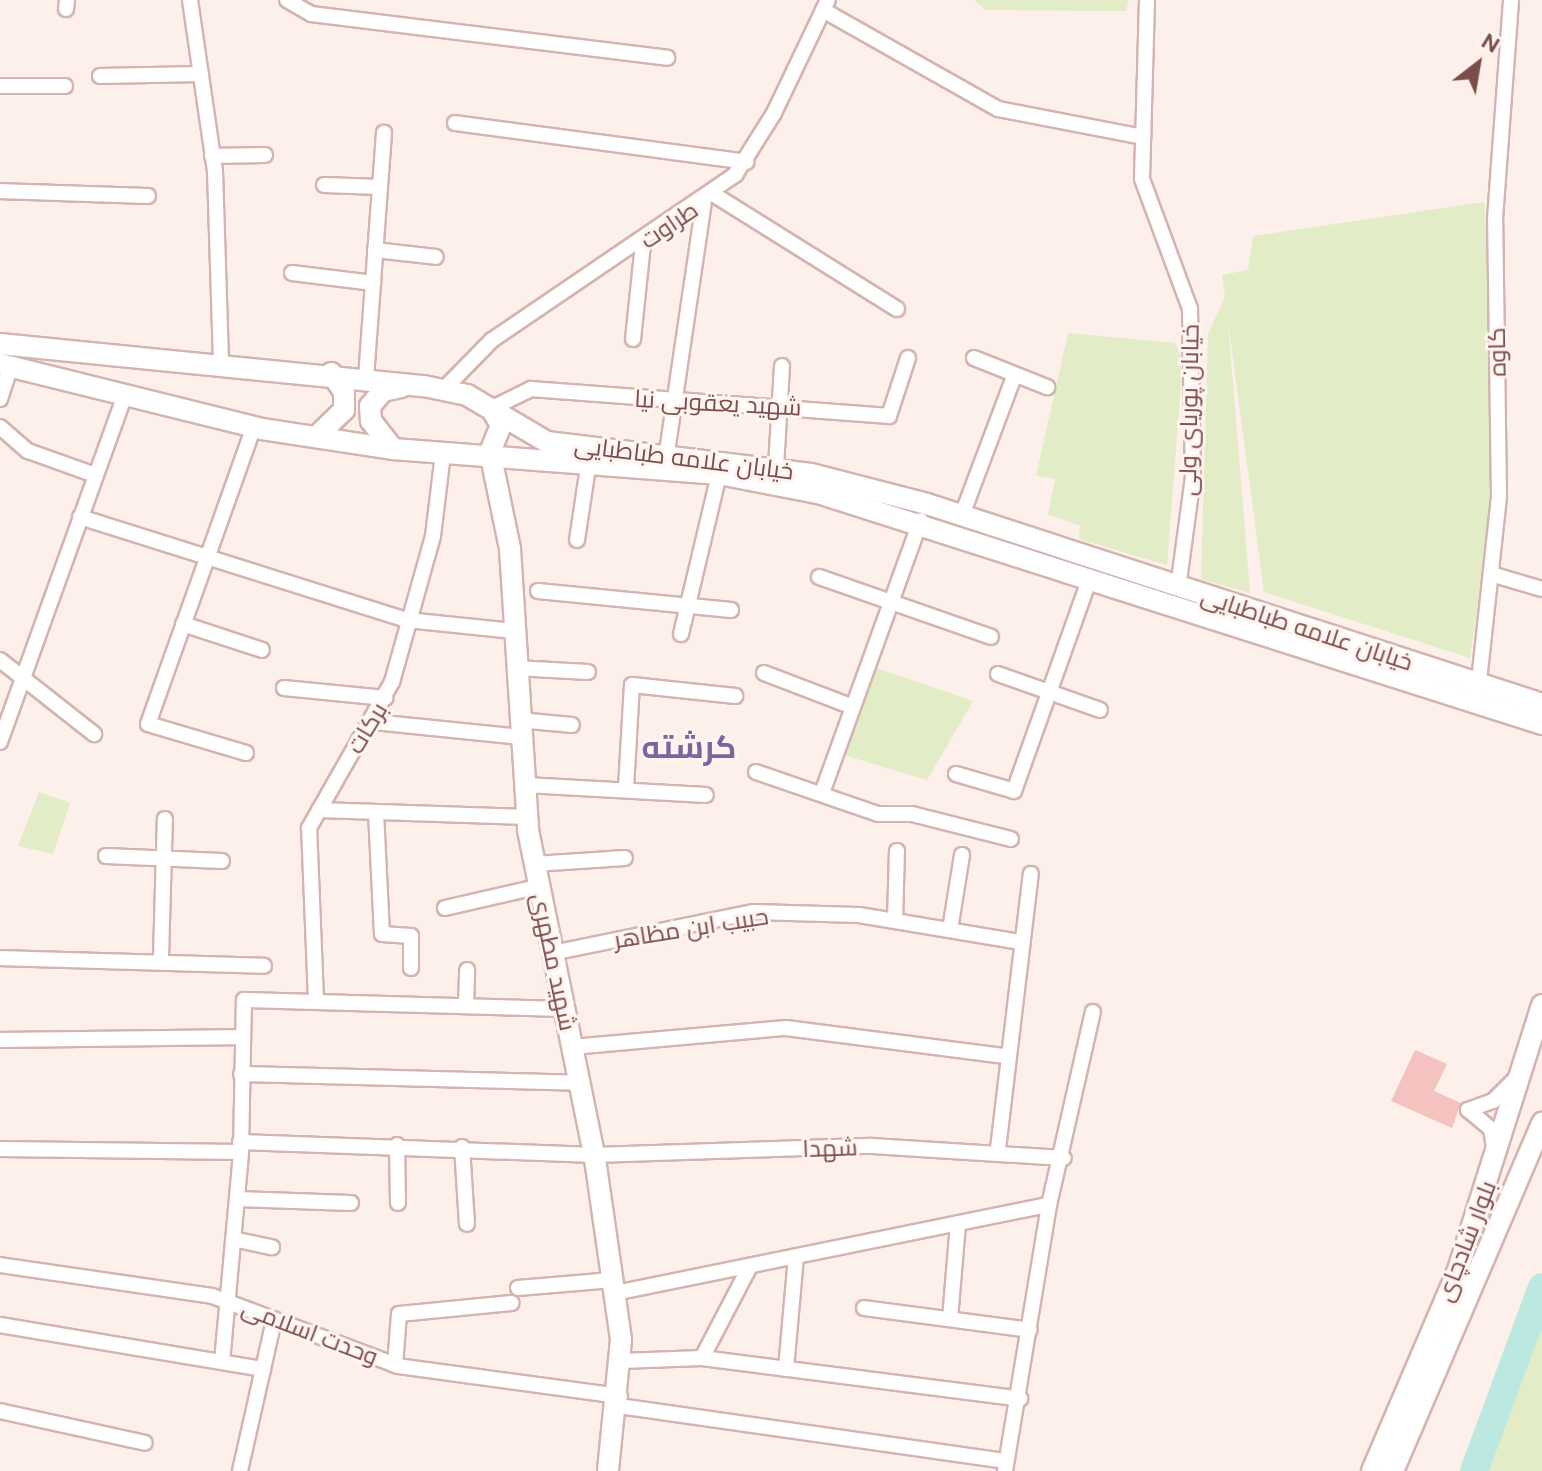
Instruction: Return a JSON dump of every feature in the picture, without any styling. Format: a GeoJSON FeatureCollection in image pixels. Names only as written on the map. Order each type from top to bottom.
{"type":"FeatureCollection","features":[{"type":"Feature","properties":{"kind":"street"},"geometry":{"type":"LineString","coordinates":[[190,0],[212,156],[221,362]]}},
{"type":"Feature","properties":{"kind":"street"},"geometry":{"type":"LineString","coordinates":[[287,0],[311,14],[667,58]]}},
{"type":"Feature","properties":{"kind":"street","name":"خیابان پوریای ولی"},"geometry":{"type":"LineString","coordinates":[[1147,0],[1142,179],[1190,309],[1193,477],[1178,588]]}},
{"type":"Feature","properties":{"kind":"street","name":"کاوه"},"geometry":{"type":"LineString","coordinates":[[1477,693],[1499,496],[1495,219],[1511,0]]}},
{"type":"Feature","properties":{"kind":"street"},"geometry":{"type":"LineString","coordinates":[[826,5],[998,109],[1143,137]]}},
{"type":"Feature","properties":{"kind":"street","name":"طراوت"},"geometry":{"type":"LineString","coordinates":[[443,390],[492,340],[643,244],[708,198],[746,162],[826,5]]}},
{"type":"Feature","properties":{"kind":"street"},"geometry":{"type":"LineString","coordinates":[[100,76],[201,74]]}},
{"type":"Feature","properties":{"kind":"street"},"geometry":{"type":"LineString","coordinates":[[0,86],[65,86]]}},
{"type":"Feature","properties":{"kind":"street"},"geometry":{"type":"LineString","coordinates":[[455,123],[746,162]]}},
{"type":"Feature","properties":{"kind":"street"},"geometry":{"type":"LineString","coordinates":[[366,378],[384,133]]}},
{"type":"Feature","properties":{"kind":"street"},"geometry":{"type":"LineString","coordinates":[[212,156],[265,155]]}},
{"type":"Feature","properties":{"kind":"street"},"geometry":{"type":"LineString","coordinates":[[324,185],[380,187]]}},
{"type":"Feature","properties":{"kind":"street"},"geometry":{"type":"LineString","coordinates":[[0,191],[148,196]]}},
{"type":"Feature","properties":{"kind":"street"},"geometry":{"type":"LineString","coordinates":[[665,460],[708,198],[897,309]]}},
{"type":"Feature","properties":{"kind":"street"},"geometry":{"type":"LineString","coordinates":[[633,339],[643,244]]}},
{"type":"Feature","properties":{"kind":"street"},"geometry":{"type":"LineString","coordinates":[[375,250],[436,257]]}},
{"type":"Feature","properties":{"kind":"street"},"geometry":{"type":"LineString","coordinates":[[292,273],[373,283]]}},
{"type":"Feature","properties":{"kind":"street","name":"خیابان علامه طباطبایی"},"geometry":{"type":"LineString","coordinates":[[0,344],[331,373],[443,390],[490,409],[547,442],[774,475],[924,512],[1477,693],[1538,701]]}},
{"type":"Feature","properties":{"kind":"street","name":"شهید یعقوبی نیا"},"geometry":{"type":"LineString","coordinates":[[490,409],[531,389],[674,403],[780,405],[889,416],[908,358]]}},
{"type":"Feature","properties":{"kind":"street"},"geometry":{"type":"LineString","coordinates":[[974,358],[1014,377],[1047,387]]}},
{"type":"Feature","properties":{"kind":"street"},"geometry":{"type":"LineString","coordinates":[[0,399],[6,365]]}},
{"type":"Feature","properties":{"kind":"street","name":"خیابان علامه طباطبایی"},"geometry":{"type":"LineString","coordinates":[[6,365],[254,427],[393,449],[443,453],[490,452],[589,461],[665,460]]}},
{"type":"Feature","properties":{"kind":"street"},"geometry":{"type":"LineString","coordinates":[[774,475],[782,366]]}},
{"type":"Feature","properties":{"kind":"street"},"geometry":{"type":"LineString","coordinates":[[316,437],[344,410],[344,392],[331,373]]}},
{"type":"Feature","properties":{"kind":"street"},"geometry":{"type":"LineString","coordinates":[[960,523],[1014,377]]}},
{"type":"Feature","properties":{"kind":"street"},"geometry":{"type":"LineString","coordinates":[[393,449],[371,421],[370,406],[383,391],[414,385]]}},
{"type":"Feature","properties":{"kind":"street"},"geometry":{"type":"LineString","coordinates":[[0,742],[125,394]]}},
{"type":"Feature","properties":{"kind":"street","name":"شهید مطهری"},"geometry":{"type":"LineString","coordinates":[[490,409],[501,435],[490,452],[510,549],[515,668],[527,817],[537,887],[595,1155],[614,1287],[621,1361],[619,1401],[608,1471]]}},
{"type":"Feature","properties":{"kind":"street"},"geometry":{"type":"LineString","coordinates":[[0,427],[28,451],[95,475]]}},
{"type":"Feature","properties":{"kind":"street"},"geometry":{"type":"LineString","coordinates":[[246,753],[148,724],[254,427]]}},
{"type":"Feature","properties":{"kind":"street","name":"برکات"},"geometry":{"type":"LineString","coordinates":[[316,1000],[309,828],[386,698],[433,536],[443,453]]}},
{"type":"Feature","properties":{"kind":"street"},"geometry":{"type":"LineString","coordinates":[[577,540],[589,461]]}},
{"type":"Feature","properties":{"kind":"street"},"geometry":{"type":"LineString","coordinates":[[681,634],[721,466]]}},
{"type":"Feature","properties":{"kind":"street"},"geometry":{"type":"LineString","coordinates":[[822,793],[924,512]]}},
{"type":"Feature","properties":{"kind":"street"},"geometry":{"type":"LineString","coordinates":[[80,517],[206,561],[407,620],[513,631]]}},
{"type":"Feature","properties":{"kind":"street"},"geometry":{"type":"LineString","coordinates":[[956,774],[1014,791],[1047,691],[1093,569]]}},
{"type":"Feature","properties":{"kind":"street","name":"خیابان علامه طباطبایی"},"geometry":{"type":"LineString","coordinates":[[1093,569],[1178,588],[1477,693],[1542,724]]}},
{"type":"Feature","properties":{"kind":"street"},"geometry":{"type":"LineString","coordinates":[[1491,574],[1542,589]]}},
{"type":"Feature","properties":{"kind":"street"},"geometry":{"type":"LineString","coordinates":[[819,577],[991,637]]}},
{"type":"Feature","properties":{"kind":"street"},"geometry":{"type":"LineString","coordinates":[[538,591],[687,603],[731,610]]}},
{"type":"Feature","properties":{"kind":"street"},"geometry":{"type":"LineString","coordinates":[[183,624],[262,650]]}},
{"type":"Feature","properties":{"kind":"street"},"geometry":{"type":"LineString","coordinates":[[0,660],[24,674],[94,734]]}},
{"type":"Feature","properties":{"kind":"street"},"geometry":{"type":"LineString","coordinates":[[515,668],[588,672]]}},
{"type":"Feature","properties":{"kind":"street"},"geometry":{"type":"LineString","coordinates":[[764,673],[853,707]]}},
{"type":"Feature","properties":{"kind":"street"},"geometry":{"type":"LineString","coordinates":[[998,674],[1100,710]]}},
{"type":"Feature","properties":{"kind":"street"},"geometry":{"type":"LineString","coordinates":[[626,788],[632,685],[735,696]]}},
{"type":"Feature","properties":{"kind":"street"},"geometry":{"type":"LineString","coordinates":[[284,688],[386,698]]}},
{"type":"Feature","properties":{"kind":"street"},"geometry":{"type":"LineString","coordinates":[[374,722],[520,728],[572,725]]}},
{"type":"Feature","properties":{"kind":"street"},"geometry":{"type":"LineString","coordinates":[[756,772],[878,814],[912,814],[1011,839]]}},
{"type":"Feature","properties":{"kind":"street"},"geometry":{"type":"LineString","coordinates":[[525,785],[626,788],[706,795]]}},
{"type":"Feature","properties":{"kind":"street"},"geometry":{"type":"LineString","coordinates":[[319,810],[527,817]]}},
{"type":"Feature","properties":{"kind":"street"},"geometry":{"type":"LineString","coordinates":[[376,812],[382,934],[411,936],[411,968]]}},
{"type":"Feature","properties":{"kind":"street"},"geometry":{"type":"LineString","coordinates":[[161,958],[165,819]]}},
{"type":"Feature","properties":{"kind":"street"},"geometry":{"type":"LineString","coordinates":[[895,921],[897,851]]}},
{"type":"Feature","properties":{"kind":"street"},"geometry":{"type":"LineString","coordinates":[[950,930],[962,855]]}},
{"type":"Feature","properties":{"kind":"street"},"geometry":{"type":"LineString","coordinates":[[106,856],[222,861]]}},
{"type":"Feature","properties":{"kind":"street"},"geometry":{"type":"LineString","coordinates":[[534,864],[625,858]]}},
{"type":"Feature","properties":{"kind":"street"},"geometry":{"type":"LineString","coordinates":[[998,1149],[1005,1056],[1031,874]]}},
{"type":"Feature","properties":{"kind":"street"},"geometry":{"type":"LineString","coordinates":[[445,908],[537,887]]}},
{"type":"Feature","properties":{"kind":"street","name":"حبیب ابن مظاهر"},"geometry":{"type":"LineString","coordinates":[[552,953],[754,912],[895,921],[1021,942]]}},
{"type":"Feature","properties":{"kind":"street"},"geometry":{"type":"LineString","coordinates":[[0,958],[161,958],[264,966]]}},
{"type":"Feature","properties":{"kind":"street"},"geometry":{"type":"LineString","coordinates":[[466,1004],[467,970]]}},
{"type":"Feature","properties":{"kind":"street"},"geometry":{"type":"LineString","coordinates":[[222,1362],[241,1147],[244,1000],[565,1009]]}},
{"type":"Feature","properties":{"kind":"street","name":"بلوار شادچای"},"geometry":{"type":"LineString","coordinates":[[1372,1471],[1457,1273],[1495,1164],[1542,1005]]}},
{"type":"Feature","properties":{"kind":"street"},"geometry":{"type":"LineString","coordinates":[[1005,1466],[1020,1399],[1049,1205],[1064,1158],[1093,1012]]}},
{"type":"Feature","properties":{"kind":"street"},"geometry":{"type":"LineString","coordinates":[[572,1047],[786,1028],[1005,1056]]}},
{"type":"Feature","properties":{"kind":"street"},"geometry":{"type":"LineString","coordinates":[[0,1040],[242,1037]]}},
{"type":"Feature","properties":{"kind":"street"},"geometry":{"type":"LineString","coordinates":[[1495,1164],[1491,1129],[1468,1110],[1503,1094],[1526,1059]]}},
{"type":"Feature","properties":{"kind":"street"},"geometry":{"type":"LineString","coordinates":[[241,1074],[580,1083]]}},
{"type":"Feature","properties":{"kind":"street","name":"بلوار شادچای"},"geometry":{"type":"LineString","coordinates":[[1393,1471],[1542,1123]]}},
{"type":"Feature","properties":{"kind":"street"},"geometry":{"type":"LineString","coordinates":[[397,1145],[398,1203]]}},
{"type":"Feature","properties":{"kind":"street","name":"شهدا"},"geometry":{"type":"LineString","coordinates":[[0,1149],[397,1145],[595,1155],[998,1149],[1064,1158]]}},
{"type":"Feature","properties":{"kind":"street"},"geometry":{"type":"LineString","coordinates":[[462,1147],[467,1224]]}},
{"type":"Feature","properties":{"kind":"street"},"geometry":{"type":"LineString","coordinates":[[237,1199],[351,1203]]}},
{"type":"Feature","properties":{"kind":"street"},"geometry":{"type":"LineString","coordinates":[[518,1288],[614,1287],[750,1266],[1049,1205]]}},
{"type":"Feature","properties":{"kind":"street"},"geometry":{"type":"LineString","coordinates":[[950,1319],[958,1223]]}},
{"type":"Feature","properties":{"kind":"street"},"geometry":{"type":"LineString","coordinates":[[233,1239],[272,1247]]}},
{"type":"Feature","properties":{"kind":"street"},"geometry":{"type":"LineString","coordinates":[[786,1369],[796,1256]]}},
{"type":"Feature","properties":{"kind":"street","name":"وحدت اسلامی"},"geometry":{"type":"LineString","coordinates":[[0,1265],[228,1301],[395,1365],[1005,1466]]}},
{"type":"Feature","properties":{"kind":"street"},"geometry":{"type":"LineString","coordinates":[[702,1358],[750,1266]]}},
{"type":"Feature","properties":{"kind":"street"},"geometry":{"type":"LineString","coordinates":[[395,1365],[399,1314],[511,1303]]}},
{"type":"Feature","properties":{"kind":"street"},"geometry":{"type":"LineString","coordinates":[[864,1308],[1030,1330]]}},
{"type":"Feature","properties":{"kind":"street"},"geometry":{"type":"LineString","coordinates":[[240,1471],[274,1320]]}},
{"type":"Feature","properties":{"kind":"street"},"geometry":{"type":"LineString","coordinates":[[0,1325],[263,1369]]}},
{"type":"Feature","properties":{"kind":"street"},"geometry":{"type":"LineString","coordinates":[[621,1361],[702,1358],[1020,1399]]}},
{"type":"Feature","properties":{"kind":"street"},"geometry":{"type":"LineString","coordinates":[[0,1411],[145,1443]]}},
{"type":"Feature","properties":{"kind":"green space"},"geometry":{"type":"Polygon","coordinates":[[[974,0],[1129,0],[1126,11],[986,10],[974,0]]]}},
{"type":"Feature","properties":{"kind":"green space"},"geometry":{"type":"Polygon","coordinates":[[[1484,202],[1502,429],[1470,658],[1264,592],[1228,321],[1250,593],[1201,579],[1208,334],[1225,297],[1222,275],[1248,270],[1253,236],[1484,202]]]}},
{"type":"Feature","properties":{"kind":"green space"},"geometry":{"type":"Polygon","coordinates":[[[1068,333],[1175,343],[1183,359],[1167,565],[1079,539],[1080,526],[1048,514],[1055,479],[1036,476],[1068,333]]]}},
{"type":"Feature","properties":{"kind":"green space"},"geometry":{"type":"Polygon","coordinates":[[[876,668],[973,701],[927,780],[844,755],[876,668]]]}},
{"type":"Feature","properties":{"kind":"green space"},"geometry":{"type":"Polygon","coordinates":[[[39,792],[70,803],[53,854],[18,846],[39,792]]]}},
{"type":"Feature","properties":{"kind":"green space"},"geometry":{"type":"Polygon","coordinates":[[[1542,1318],[1542,1471],[1486,1471],[1521,1377],[1542,1318]]]}},
{"type":"Feature","properties":{"kind":"building"},"geometry":{"type":"Polygon","coordinates":[[[1415,1050],[1447,1064],[1434,1091],[1461,1103],[1452,1128],[1391,1101],[1415,1050]]]}},
{"type":"Feature","properties":{"kind":"waterway"},"geometry":{"type":"LineString","coordinates":[[1474,1471],[1542,1287]]}},
{"type":"Feature","properties":{"kind":"district","name":"کرشته"},"geometry":{"type":"Point","coordinates":[689,747]}}]}
